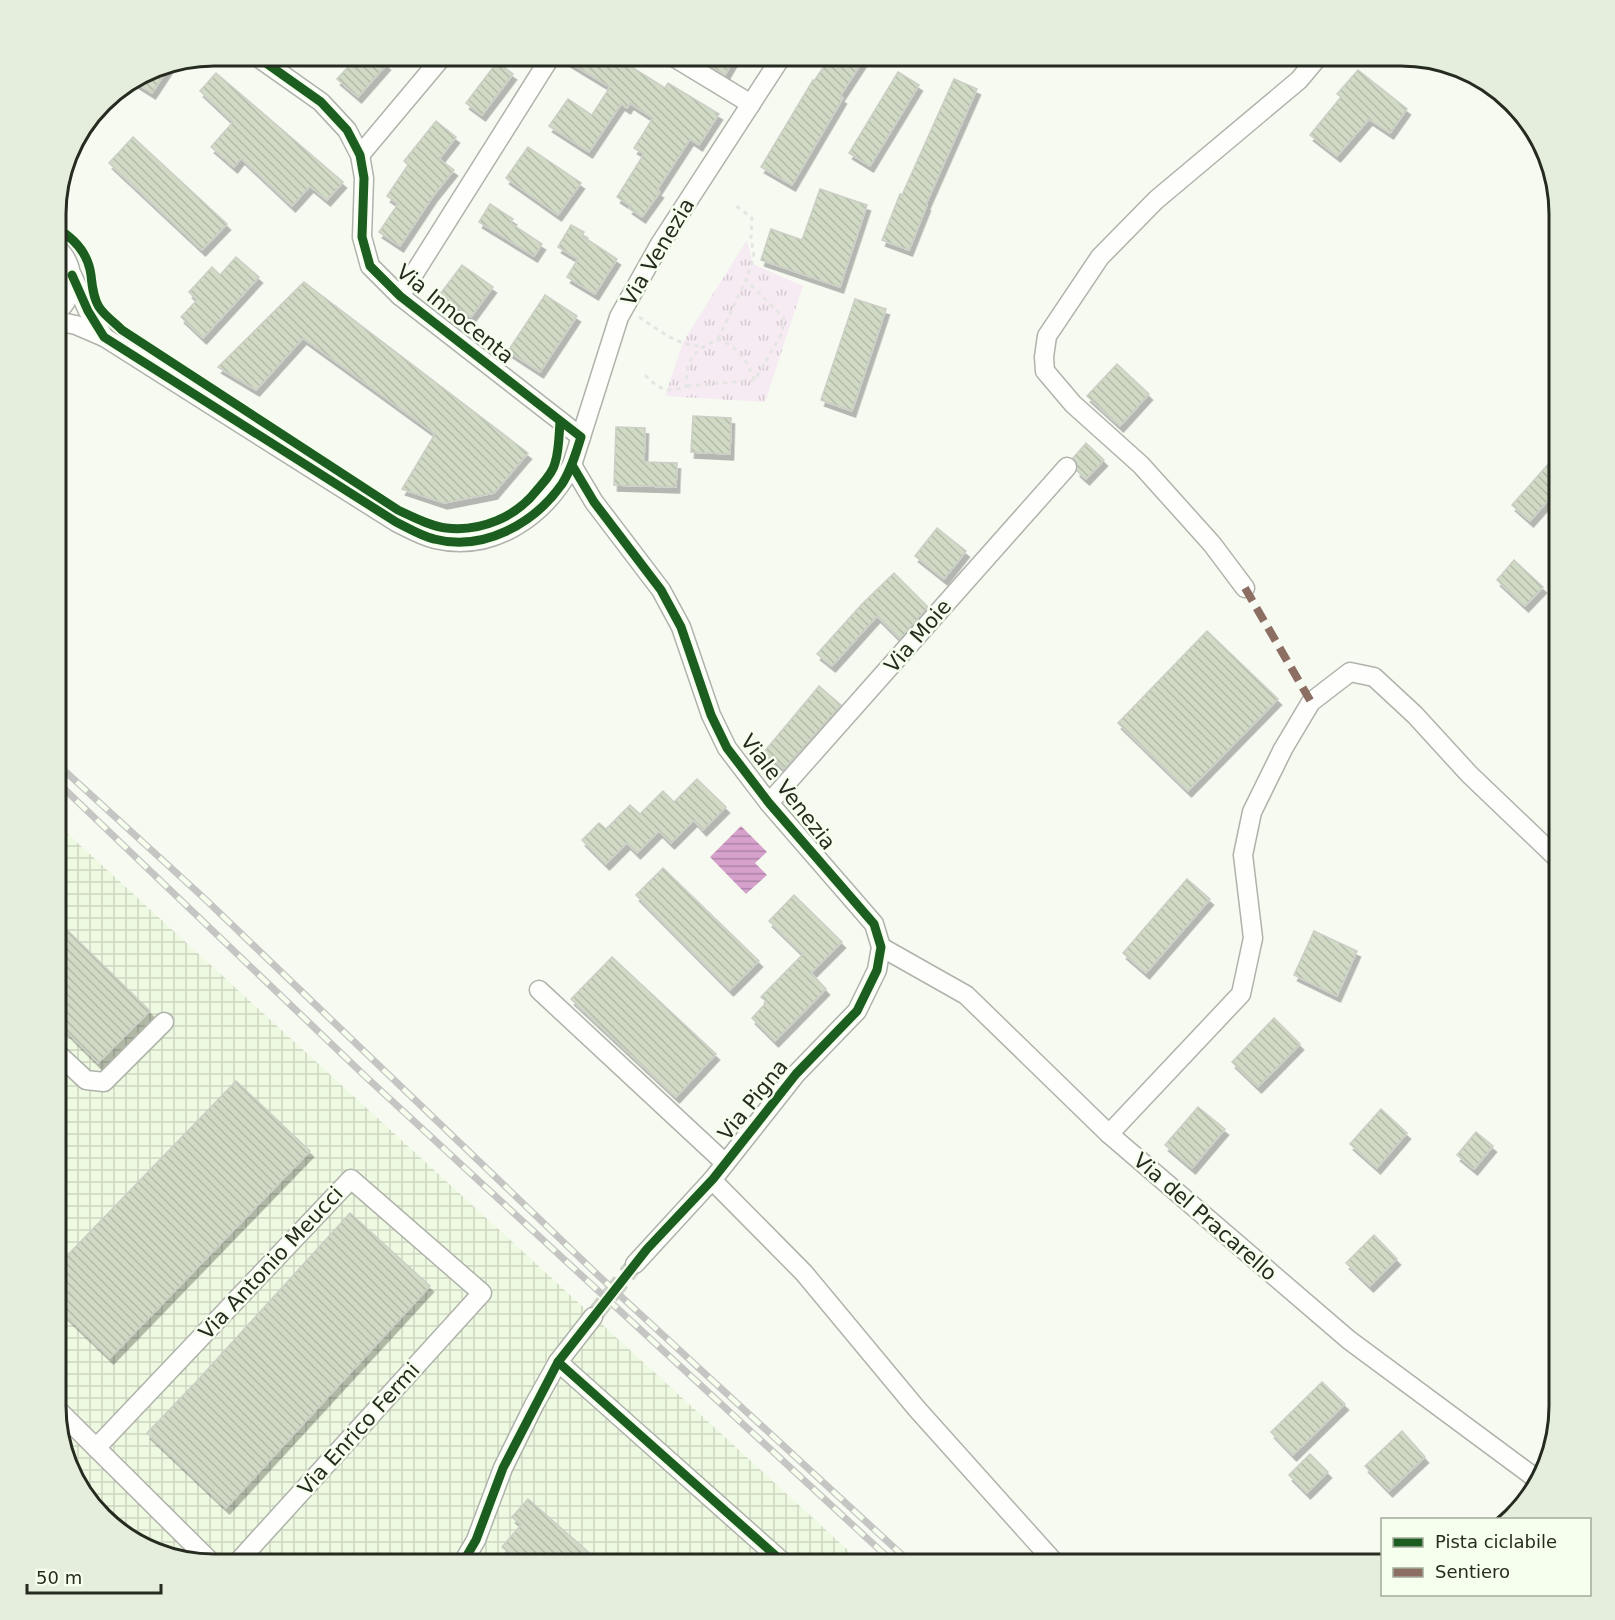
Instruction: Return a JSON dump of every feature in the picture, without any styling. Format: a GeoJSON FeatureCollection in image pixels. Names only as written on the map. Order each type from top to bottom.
{"type":"FeatureCollection","features":[{"type":"Feature","properties":{"kind":"street","name":"Via Innocenta"},"geometry":{"type":"LineString","coordinates":[[270,66],[321,102],[347,130],[360,155],[364,178],[362,237],[370,266],[400,296],[581,437]]}},
{"type":"Feature","properties":{"kind":"street"},"geometry":{"type":"LineString","coordinates":[[360,155],[435,66]]}},
{"type":"Feature","properties":{"kind":"street"},"geometry":{"type":"LineString","coordinates":[[400,296],[545,66]]}},
{"type":"Feature","properties":{"kind":"street"},"geometry":{"type":"LineString","coordinates":[[688,66],[751,104]]}},
{"type":"Feature","properties":{"kind":"street","name":"Via Venezia"},"geometry":{"type":"LineString","coordinates":[[66,323],[104,337],[396,522],[434,539],[465,542],[487,540],[520,525],[543,507],[562,483],[572,465],[619,317],[660,244],[776,66]]}},
{"type":"Feature","properties":{"kind":"street"},"geometry":{"type":"LineString","coordinates":[[1245,588],[1212,544],[1141,465],[1073,404],[1046,371],[1044,357],[1047,336],[1100,257],[1156,200],[1299,80],[1311,66]]}},
{"type":"Feature","properties":{"kind":"street"},"geometry":{"type":"LineString","coordinates":[[66,258],[88,311],[104,337]]}},
{"type":"Feature","properties":{"kind":"street"},"geometry":{"type":"LineString","coordinates":[[66,301],[71,290],[72,275]]}},
{"type":"Feature","properties":{"kind":"street","name":"Viale Venezia"},"geometry":{"type":"LineString","coordinates":[[572,465],[594,502],[661,590],[681,627],[711,715],[727,748],[769,803],[874,924],[881,947]]}},
{"type":"Feature","properties":{"kind":"street","name":"Via Moie"},"geometry":{"type":"LineString","coordinates":[[769,803],[1067,467]]}},
{"type":"Feature","properties":{"kind":"street","name":"Viale Venezia"},"geometry":{"type":"LineString","coordinates":[[562,483],[594,502]]}},
{"type":"Feature","properties":{"kind":"street"},"geometry":{"type":"LineString","coordinates":[[1109,1134],[1241,994],[1253,938],[1243,855],[1252,812],[1283,749],[1311,702],[1350,672],[1374,677],[1415,715],[1469,774],[1549,850]]}},
{"type":"Feature","properties":{"kind":"street","name":"Via del Pracarello"},"geometry":{"type":"LineString","coordinates":[[881,947],[966,995],[1109,1134],[1349,1340],[1531,1475]]}},
{"type":"Feature","properties":{"kind":"street","name":"Via Pigna"},"geometry":{"type":"LineString","coordinates":[[635,1264],[712,1180],[796,1074],[856,1011],[877,970],[881,947]]}},
{"type":"Feature","properties":{"kind":"street"},"geometry":{"type":"LineString","coordinates":[[539,990],[725,1163]]}},
{"type":"Feature","properties":{"kind":"street"},"geometry":{"type":"LineString","coordinates":[[66,1061],[86,1080],[104,1082],[164,1022]]}},
{"type":"Feature","properties":{"kind":"street","name":"Via Antonio Meucci"},"geometry":{"type":"LineString","coordinates":[[96,1448],[351,1179],[482,1293]]}},
{"type":"Feature","properties":{"kind":"street"},"geometry":{"type":"LineString","coordinates":[[712,1180],[804,1273],[917,1409],[1047,1554]]}},
{"type":"Feature","properties":{"kind":"street","name":"Via Enrico Fermi"},"geometry":{"type":"LineString","coordinates":[[245,1554],[482,1293]]}},
{"type":"Feature","properties":{"kind":"street"},"geometry":{"type":"LineString","coordinates":[[468,1554],[476,1540],[503,1468],[558,1362],[593,1317]]}},
{"type":"Feature","properties":{"kind":"street"},"geometry":{"type":"LineString","coordinates":[[558,1362],[774,1554]]}},
{"type":"Feature","properties":{"kind":"street"},"geometry":{"type":"LineString","coordinates":[[67,1419],[202,1553]]}},
{"type":"Feature","properties":{"kind":"path"},"geometry":{"type":"LineString","coordinates":[[687,386],[686,373],[692,355],[718,339],[746,280],[754,257],[751,237],[752,218],[735,205]]}},
{"type":"Feature","properties":{"kind":"path"},"geometry":{"type":"LineString","coordinates":[[746,280],[784,318],[782,333],[755,380]]}},
{"type":"Feature","properties":{"kind":"path"},"geometry":{"type":"LineString","coordinates":[[625,308],[688,346],[704,346]]}},
{"type":"Feature","properties":{"kind":"path"},"geometry":{"type":"LineString","coordinates":[[718,339],[730,344],[744,356],[755,380]]}},
{"type":"Feature","properties":{"kind":"path"},"geometry":{"type":"LineString","coordinates":[[645,375],[658,388],[674,391],[687,386],[755,380]]}},
{"type":"Feature","properties":{"kind":"shaded area"},"geometry":{"type":"Polygon","coordinates":[[[741,826],[767,852],[755,863],[767,875],[746,894],[710,857],[741,826]]]}},
{"type":"Feature","properties":{"kind":"shaded area"},"geometry":{"type":"Polygon","coordinates":[[[66,832],[852,1554],[214,1554],[195,1553],[167,1546],[140,1534],[117,1517],[91,1488],[77,1462],[66,1415],[66,832]]]}},
{"type":"Feature","properties":{"kind":"green space"},"geometry":{"type":"Polygon","coordinates":[[[747,240],[753,264],[803,286],[765,402],[665,396],[683,342],[747,240]]]}},
{"type":"Feature","properties":{"kind":"building"},"geometry":{"type":"Polygon","coordinates":[[[349,66],[385,66],[358,97],[337,79],[349,66]]]}},
{"type":"Feature","properties":{"kind":"building"},"geometry":{"type":"Polygon","coordinates":[[[494,66],[502,66],[513,74],[482,115],[466,103],[494,66]]]}},
{"type":"Feature","properties":{"kind":"building"},"geometry":{"type":"Polygon","coordinates":[[[575,66],[630,66],[665,88],[668,83],[719,114],[699,145],[690,139],[657,190],[660,192],[642,217],[617,197],[644,154],[634,148],[653,118],[630,103],[627,108],[621,104],[589,152],[549,126],[568,99],[592,115],[610,87],[575,66]]]}},
{"type":"Feature","properties":{"kind":"building"},"geometry":{"type":"Polygon","coordinates":[[[710,66],[730,66],[725,75],[710,66]]]}},
{"type":"Feature","properties":{"kind":"building"},"geometry":{"type":"Polygon","coordinates":[[[824,66],[860,66],[840,96],[843,98],[792,185],[761,167],[824,66]]]}},
{"type":"Feature","properties":{"kind":"building"},"geometry":{"type":"Polygon","coordinates":[[[1358,70],[1407,109],[1390,133],[1369,119],[1337,156],[1310,135],[1341,97],[1337,94],[1358,70]]]}},
{"type":"Feature","properties":{"kind":"building"},"geometry":{"type":"Polygon","coordinates":[[[898,72],[919,85],[870,166],[849,153],[898,72]]]}},
{"type":"Feature","properties":{"kind":"building"},"geometry":{"type":"Polygon","coordinates":[[[216,73],[343,182],[327,200],[310,186],[292,206],[241,158],[234,167],[211,147],[233,122],[200,91],[216,73]]]}},
{"type":"Feature","properties":{"kind":"building"},"geometry":{"type":"Polygon","coordinates":[[[164,75],[152,93],[141,86],[164,75]]]}},
{"type":"Feature","properties":{"kind":"building"},"geometry":{"type":"Polygon","coordinates":[[[954,79],[977,89],[926,204],[909,250],[882,240],[900,194],[902,195],[954,79]]]}},
{"type":"Feature","properties":{"kind":"building"},"geometry":{"type":"Polygon","coordinates":[[[436,121],[456,137],[439,159],[454,170],[433,196],[400,246],[379,232],[398,204],[387,196],[408,165],[404,161],[436,121]]]}},
{"type":"Feature","properties":{"kind":"building"},"geometry":{"type":"Polygon","coordinates":[[[133,137],[227,224],[202,250],[109,163],[133,137]]]}},
{"type":"Feature","properties":{"kind":"building"},"geometry":{"type":"Polygon","coordinates":[[[528,147],[581,183],[558,215],[506,178],[528,147]]]}},
{"type":"Feature","properties":{"kind":"building"},"geometry":{"type":"Polygon","coordinates":[[[820,189],[867,205],[840,287],[761,260],[771,229],[802,240],[820,189]]]}},
{"type":"Feature","properties":{"kind":"building"},"geometry":{"type":"Polygon","coordinates":[[[490,204],[513,219],[510,223],[542,244],[534,256],[479,222],[490,204]]]}},
{"type":"Feature","properties":{"kind":"building"},"geometry":{"type":"Polygon","coordinates":[[[571,225],[584,232],[582,236],[617,259],[595,294],[567,277],[578,259],[558,247],[571,225]]]}},
{"type":"Feature","properties":{"kind":"building"},"geometry":{"type":"Polygon","coordinates":[[[236,257],[259,277],[203,338],[181,317],[197,300],[189,292],[212,267],[220,275],[236,257]]]}},
{"type":"Feature","properties":{"kind":"building"},"geometry":{"type":"Polygon","coordinates":[[[462,265],[493,287],[471,317],[440,294],[462,265]]]}},
{"type":"Feature","properties":{"kind":"building"},"geometry":{"type":"Polygon","coordinates":[[[304,282],[528,453],[494,493],[444,503],[402,489],[435,434],[303,338],[256,390],[218,367],[304,282]]]}},
{"type":"Feature","properties":{"kind":"building"},"geometry":{"type":"Polygon","coordinates":[[[545,295],[577,316],[540,372],[508,351],[545,295]]]}},
{"type":"Feature","properties":{"kind":"building"},"geometry":{"type":"Polygon","coordinates":[[[855,299],[886,309],[852,411],[821,400],[855,299]]]}},
{"type":"Feature","properties":{"kind":"building"},"geometry":{"type":"Polygon","coordinates":[[[1117,364],[1149,394],[1120,426],[1087,396],[1117,364]]]}},
{"type":"Feature","properties":{"kind":"building"},"geometry":{"type":"Polygon","coordinates":[[[693,416],[731,418],[730,454],[691,452],[693,416]]]}},
{"type":"Feature","properties":{"kind":"building"},"geometry":{"type":"Polygon","coordinates":[[[616,427],[645,428],[644,462],[677,463],[676,487],[614,485],[616,427]]]}},
{"type":"Feature","properties":{"kind":"building"},"geometry":{"type":"Polygon","coordinates":[[[1086,443],[1104,460],[1086,479],[1077,471],[1077,463],[1073,458],[1086,443]]]}},
{"type":"Feature","properties":{"kind":"building"},"geometry":{"type":"Polygon","coordinates":[[[1549,463],[1549,499],[1530,521],[1512,505],[1549,463]]]}},
{"type":"Feature","properties":{"kind":"building"},"geometry":{"type":"Polygon","coordinates":[[[937,528],[966,551],[944,579],[915,556],[937,528]]]}},
{"type":"Feature","properties":{"kind":"building"},"geometry":{"type":"Polygon","coordinates":[[[1514,560],[1543,587],[1525,606],[1497,580],[1514,560]]]}},
{"type":"Feature","properties":{"kind":"building"},"geometry":{"type":"Polygon","coordinates":[[[894,573],[928,607],[900,639],[877,616],[832,666],[817,654],[862,604],[894,573]]]}},
{"type":"Feature","properties":{"kind":"building"},"geometry":{"type":"Polygon","coordinates":[[[1207,631],[1278,699],[1188,791],[1118,723],[1207,631]]]}},
{"type":"Feature","properties":{"kind":"building"},"geometry":{"type":"Polygon","coordinates":[[[819,686],[841,705],[784,769],[764,752],[819,686]]]}},
{"type":"Feature","properties":{"kind":"building"},"geometry":{"type":"Polygon","coordinates":[[[697,779],[726,807],[703,830],[694,820],[671,843],[659,831],[637,853],[627,843],[606,864],[582,840],[599,823],[606,829],[630,805],[640,814],[663,791],[674,802],[697,779]]]}},
{"type":"Feature","properties":{"kind":"building"},"geometry":{"type":"Polygon","coordinates":[[[663,868],[759,961],[730,990],[636,895],[663,868]]]}},
{"type":"Feature","properties":{"kind":"building"},"geometry":{"type":"Polygon","coordinates":[[[1187,879],[1210,899],[1146,973],[1123,953],[1187,879]]]}},
{"type":"Feature","properties":{"kind":"building"},"geometry":{"type":"Polygon","coordinates":[[[794,895],[842,942],[811,973],[826,989],[775,1041],[752,1018],[767,1002],[761,997],[803,954],[769,921],[794,895]]]}},
{"type":"Feature","properties":{"kind":"building"},"geometry":{"type":"Polygon","coordinates":[[[66,929],[150,1011],[98,1063],[66,1031],[66,929]]]}},
{"type":"Feature","properties":{"kind":"building"},"geometry":{"type":"Polygon","coordinates":[[[1314,931],[1357,951],[1337,996],[1294,975],[1314,931]]]}},
{"type":"Feature","properties":{"kind":"building"},"geometry":{"type":"Polygon","coordinates":[[[612,957],[716,1054],[676,1097],[571,999],[612,957]]]}},
{"type":"Feature","properties":{"kind":"building"},"geometry":{"type":"Polygon","coordinates":[[[1274,1018],[1300,1044],[1258,1087],[1232,1062],[1274,1018]]]}},
{"type":"Feature","properties":{"kind":"building"},"geometry":{"type":"Polygon","coordinates":[[[236,1081],[310,1151],[110,1358],[66,1316],[66,1257],[236,1081]]]}},
{"type":"Feature","properties":{"kind":"building"},"geometry":{"type":"Polygon","coordinates":[[[1198,1107],[1225,1129],[1192,1168],[1165,1145],[1198,1107]]]}},
{"type":"Feature","properties":{"kind":"building"},"geometry":{"type":"Polygon","coordinates":[[[1381,1109],[1407,1133],[1377,1168],[1350,1144],[1381,1109]]]}},
{"type":"Feature","properties":{"kind":"building"},"geometry":{"type":"Polygon","coordinates":[[[1476,1132],[1493,1146],[1474,1169],[1457,1155],[1476,1132]]]}},
{"type":"Feature","properties":{"kind":"building"},"geometry":{"type":"Polygon","coordinates":[[[350,1213],[430,1286],[226,1508],[147,1433],[350,1213]]]}},
{"type":"Feature","properties":{"kind":"building"},"geometry":{"type":"Polygon","coordinates":[[[1374,1235],[1397,1259],[1370,1286],[1346,1263],[1374,1235]]]}},
{"type":"Feature","properties":{"kind":"building"},"geometry":{"type":"Polygon","coordinates":[[[1322,1382],[1345,1404],[1293,1455],[1271,1432],[1322,1382]]]}},
{"type":"Feature","properties":{"kind":"building"},"geometry":{"type":"Polygon","coordinates":[[[1402,1431],[1425,1457],[1389,1491],[1365,1466],[1402,1431]]]}},
{"type":"Feature","properties":{"kind":"building"},"geometry":{"type":"Polygon","coordinates":[[[1310,1454],[1328,1472],[1307,1493],[1289,1475],[1310,1454]]]}},
{"type":"Feature","properties":{"kind":"building"},"geometry":{"type":"Polygon","coordinates":[[[528,1499],[591,1554],[510,1554],[502,1547],[521,1525],[512,1517],[528,1499]]]}},
{"type":"Feature","properties":{"kind":"tunnel"},"geometry":{"type":"LineString","coordinates":[[593,1317],[635,1264]]}},
{"type":"Feature","properties":{"kind":"railway"},"geometry":{"type":"LineString","coordinates":[[66,772],[205,899],[601,1278],[901,1554]]}},
{"type":"Feature","properties":{"kind":"railway"},"geometry":{"type":"LineString","coordinates":[[66,791],[366,1077],[884,1554]]}},
{"type":"Feature","properties":{"kind":"marked path"},"geometry":{"type":"LineString","coordinates":[[1245,588],[1311,702]]}},
{"type":"Feature","properties":{"kind":"cycle path"},"geometry":{"type":"LineString","coordinates":[[72,275],[88,311],[104,337],[396,522],[419,534],[452,542],[471,542],[489,538],[522,522],[550,498],[568,473],[581,437],[400,296],[370,266],[362,237],[364,178],[360,155],[347,130],[321,102],[270,66]]}},
{"type":"Feature","properties":{"kind":"cycle path"},"geometry":{"type":"LineString","coordinates":[[66,234],[79,247],[87,260],[93,291],[99,307],[122,330],[398,510],[428,523],[446,528],[472,528],[497,521],[519,508],[545,481],[554,467],[560,422]]}},
{"type":"Feature","properties":{"kind":"cycle path"},"geometry":{"type":"LineString","coordinates":[[468,1554],[476,1540],[503,1468],[558,1362],[647,1249],[713,1179],[796,1074],[857,1011],[877,970],[881,947],[874,924],[769,803],[727,748],[711,715],[681,627],[661,590],[594,502],[572,465]]}},
{"type":"Feature","properties":{"kind":"cycle path"},"geometry":{"type":"LineString","coordinates":[[558,1362],[774,1554]]}}]}
